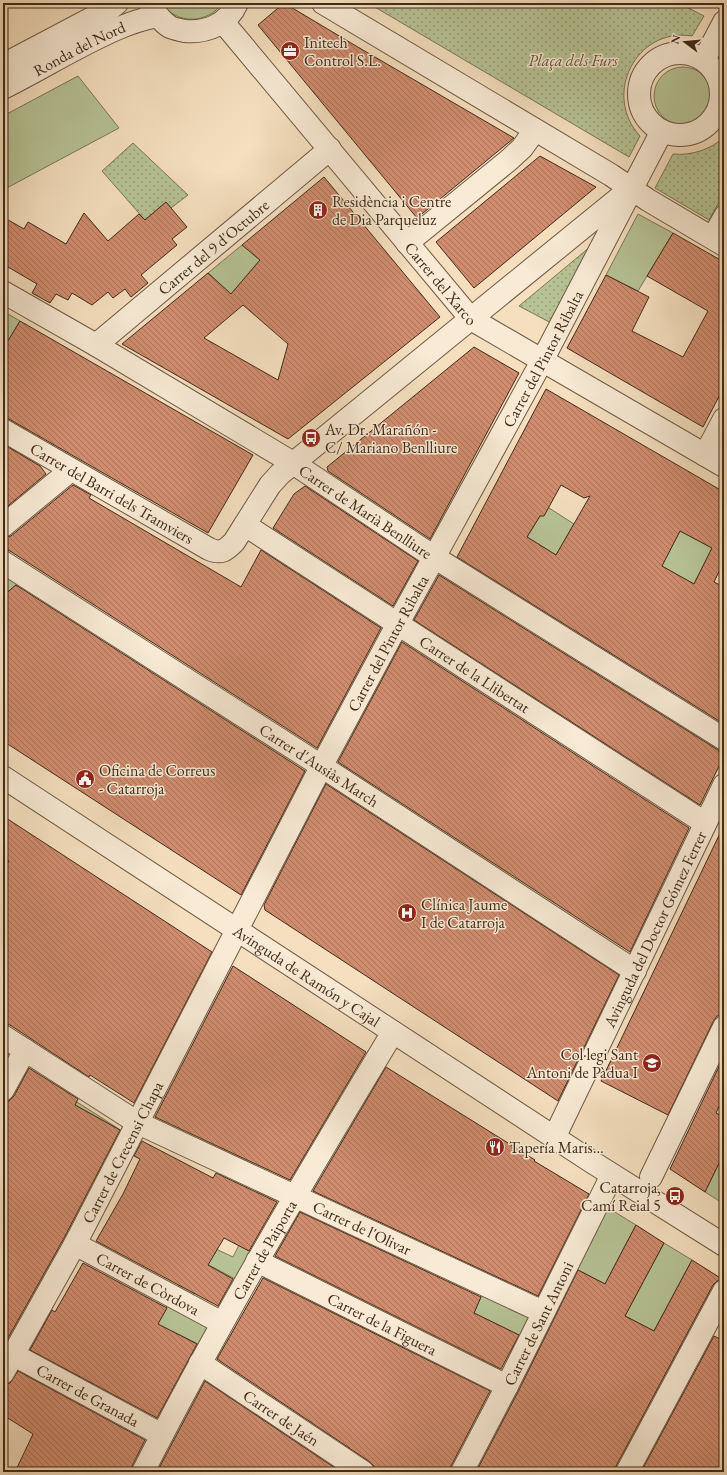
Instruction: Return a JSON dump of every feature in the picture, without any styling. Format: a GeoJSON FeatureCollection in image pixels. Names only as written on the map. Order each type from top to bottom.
{"type":"FeatureCollection","features":[{"type":"Feature","properties":{"kind":"street","name":"Ronda del Nord"},"geometry":{"type":"LineString","coordinates":[[3,65],[117,3]]}},
{"type":"Feature","properties":{"kind":"street"},"geometry":{"type":"LineString","coordinates":[[154,10],[170,27],[196,32],[210,29],[223,22],[237,3]]}},
{"type":"Feature","properties":{"kind":"street"},"geometry":{"type":"LineString","coordinates":[[323,3],[631,189],[721,229]]}},
{"type":"Feature","properties":{"kind":"street","name":"Ronda del Nord"},"geometry":{"type":"LineString","coordinates":[[3,88],[94,39],[135,21],[154,10]]}},
{"type":"Feature","properties":{"kind":"street","name":"Carrer del Xarco"},"geometry":{"type":"LineString","coordinates":[[223,22],[471,319],[724,466]]}},
{"type":"Feature","properties":{"kind":"street"},"geometry":{"type":"LineString","coordinates":[[704,60],[724,22]]}},
{"type":"Feature","properties":{"kind":"street"},"geometry":{"type":"LineString","coordinates":[[678,53],[692,54],[704,60],[713,68],[719,79],[722,91],[720,117],[698,131],[686,135],[674,135],[662,131],[651,123],[643,112],[639,99],[640,86],[645,73],[653,63],[665,56],[678,53]]}},
{"type":"Feature","properties":{"kind":"street"},"geometry":{"type":"LineString","coordinates":[[407,243],[509,160],[522,148],[535,130]]}},
{"type":"Feature","properties":{"kind":"street"},"geometry":{"type":"LineString","coordinates":[[244,526],[270,485],[280,474],[631,189],[662,131]]}},
{"type":"Feature","properties":{"kind":"street","name":"Carrer del 9 d'Octubre"},"geometry":{"type":"LineString","coordinates":[[96,345],[330,149]]}},
{"type":"Feature","properties":{"kind":"street","name":"Carrer del Pintor Ribalta"},"geometry":{"type":"LineString","coordinates":[[237,930],[434,556],[542,361],[631,189]]}},
{"type":"Feature","properties":{"kind":"street","name":"Carrer de Marià Benlliure"},"geometry":{"type":"LineString","coordinates":[[3,292],[96,345],[293,463],[434,556],[724,739]]}},
{"type":"Feature","properties":{"kind":"street"},"geometry":{"type":"LineString","coordinates":[[705,454],[724,419]]}},
{"type":"Feature","properties":{"kind":"street","name":"Carrer del Barri dels Tramviers"},"geometry":{"type":"LineString","coordinates":[[3,430],[216,552],[228,548],[234,542],[244,526]]}},
{"type":"Feature","properties":{"kind":"street"},"geometry":{"type":"LineString","coordinates":[[3,526],[71,470]]}},
{"type":"Feature","properties":{"kind":"street","name":"Carrer de la Llibertat"},"geometry":{"type":"LineString","coordinates":[[244,526],[706,823]]}},
{"type":"Feature","properties":{"kind":"street","name":"Carrer d'Ausiàs March"},"geometry":{"type":"LineString","coordinates":[[3,562],[322,767],[635,971]]}},
{"type":"Feature","properties":{"kind":"street","name":"Avinguda de Ramón y Cajal"},"geometry":{"type":"LineString","coordinates":[[3,777],[554,1138],[724,1245]]}},
{"type":"Feature","properties":{"kind":"street","name":"Avinguda del Doctor Gómez Ferrer"},"geometry":{"type":"LineString","coordinates":[[554,1138],[724,785]]}},
{"type":"Feature","properties":{"kind":"street","name":"Carrer de Crecensi Chapa"},"geometry":{"type":"LineString","coordinates":[[3,1373],[75,1244],[237,930]]}},
{"type":"Feature","properties":{"kind":"street"},"geometry":{"type":"LineString","coordinates":[[651,1177],[724,1027]]}},
{"type":"Feature","properties":{"kind":"street","name":"Carrer de Paiporta"},"geometry":{"type":"LineString","coordinates":[[144,1472],[200,1363],[257,1261],[294,1196],[393,1032]]}},
{"type":"Feature","properties":{"kind":"street","name":"Carrer de l'Olivar"},"geometry":{"type":"LineString","coordinates":[[3,1036],[138,1123],[543,1312]]}},
{"type":"Feature","properties":{"kind":"street"},"geometry":{"type":"LineString","coordinates":[[3,1090],[25,1050]]}},
{"type":"Feature","properties":{"kind":"street","name":"Carrer de Sant Antoni"},"geometry":{"type":"LineString","coordinates":[[462,1472],[612,1175]]}},
{"type":"Feature","properties":{"kind":"street","name":"Carrer de Còrdova"},"geometry":{"type":"LineString","coordinates":[[75,1244],[222,1323]]}},
{"type":"Feature","properties":{"kind":"street","name":"Carrer de la Figuera"},"geometry":{"type":"LineString","coordinates":[[257,1261],[506,1386]]}},
{"type":"Feature","properties":{"kind":"street"},"geometry":{"type":"LineString","coordinates":[[627,1472],[724,1290]]}},
{"type":"Feature","properties":{"kind":"street","name":"Carrer de Granada"},"geometry":{"type":"LineString","coordinates":[[14,1354],[162,1435]]}},
{"type":"Feature","properties":{"kind":"street","name":"Carrer de Jaén"},"geometry":{"type":"LineString","coordinates":[[200,1363],[363,1472]]}},
{"type":"Feature","properties":{"kind":"green space"},"geometry":{"type":"Polygon","coordinates":[[[162,3],[222,3],[209,15],[192,19],[175,15],[162,3]]]}},
{"type":"Feature","properties":{"kind":"green space","name":"Plaça dels Furs"},"geometry":{"type":"Polygon","coordinates":[[[368,3],[679,3],[704,16],[692,36],[672,36],[655,42],[641,53],[631,67],[625,84],[624,102],[629,120],[640,136],[629,157],[368,3]]]}},
{"type":"Feature","properties":{"kind":"green space"},"geometry":{"type":"Polygon","coordinates":[[[683,67],[694,69],[707,80],[710,85],[712,96],[710,107],[699,120],[694,123],[683,125],[672,123],[659,112],[656,107],[654,96],[656,85],[667,72],[672,69],[683,67]]]}},
{"type":"Feature","properties":{"kind":"green space"},"geometry":{"type":"Polygon","coordinates":[[[78,76],[119,128],[3,190],[3,116],[78,76]]]}},
{"type":"Feature","properties":{"kind":"green space"},"geometry":{"type":"Polygon","coordinates":[[[724,137],[724,193],[709,220],[655,188],[673,154],[687,154],[701,151],[714,145],[724,137]]]}},
{"type":"Feature","properties":{"kind":"green space"},"geometry":{"type":"Polygon","coordinates":[[[133,143],[188,195],[171,208],[166,202],[145,220],[102,171],[133,143]]]}},
{"type":"Feature","properties":{"kind":"green space"},"geometry":{"type":"Polygon","coordinates":[[[638,214],[673,233],[638,291],[606,275],[638,214]]]}},
{"type":"Feature","properties":{"kind":"green space"},"geometry":{"type":"Polygon","coordinates":[[[596,242],[553,324],[519,306],[596,242]]]}},
{"type":"Feature","properties":{"kind":"green space"},"geometry":{"type":"Polygon","coordinates":[[[242,245],[260,260],[231,294],[208,273],[242,245]]]}},
{"type":"Feature","properties":{"kind":"green space"},"geometry":{"type":"Polygon","coordinates":[[[3,311],[20,321],[3,349],[3,311]]]}},
{"type":"Feature","properties":{"kind":"green space"},"geometry":{"type":"Polygon","coordinates":[[[546,506],[574,524],[556,555],[527,537],[546,506]]]}},
{"type":"Feature","properties":{"kind":"green space"},"geometry":{"type":"Polygon","coordinates":[[[680,531],[712,548],[694,584],[661,566],[680,531]]]}},
{"type":"Feature","properties":{"kind":"green space"},"geometry":{"type":"Polygon","coordinates":[[[3,572],[19,582],[3,596],[3,572]]]}},
{"type":"Feature","properties":{"kind":"green space"},"geometry":{"type":"Polygon","coordinates":[[[77,1102],[122,1131],[75,1105],[77,1102]]]}},
{"type":"Feature","properties":{"kind":"green space"},"geometry":{"type":"Polygon","coordinates":[[[724,1153],[724,1204],[705,1192],[724,1153]]]}},
{"type":"Feature","properties":{"kind":"green space"},"geometry":{"type":"Polygon","coordinates":[[[605,1206],[636,1225],[605,1284],[574,1268],[605,1206]]]}},
{"type":"Feature","properties":{"kind":"green space"},"geometry":{"type":"Polygon","coordinates":[[[201,1242],[233,1257],[240,1243],[253,1253],[237,1280],[209,1265],[191,1299],[176,1291],[201,1242]]]}},
{"type":"Feature","properties":{"kind":"green space"},"geometry":{"type":"Polygon","coordinates":[[[664,1243],[692,1260],[654,1331],[625,1316],[664,1243]]]}},
{"type":"Feature","properties":{"kind":"green space"},"geometry":{"type":"Polygon","coordinates":[[[483,1292],[533,1316],[523,1337],[474,1313],[483,1292]]]}},
{"type":"Feature","properties":{"kind":"green space"},"geometry":{"type":"Polygon","coordinates":[[[169,1303],[210,1325],[200,1345],[172,1331],[142,1353],[169,1303]]]}},
{"type":"Feature","properties":{"kind":"building"},"geometry":{"type":"Polygon","coordinates":[[[284,3],[514,138],[417,218],[258,25],[284,3]]]}},
{"type":"Feature","properties":{"kind":"building"},"geometry":{"type":"Polygon","coordinates":[[[540,156],[596,187],[474,288],[436,242],[540,156]]]}},
{"type":"Feature","properties":{"kind":"building"},"geometry":{"type":"Polygon","coordinates":[[[324,177],[440,317],[288,439],[122,344],[208,273],[231,294],[260,260],[242,245],[324,177]],[[243,305],[204,338],[278,380],[288,344],[243,305]]]}},
{"type":"Feature","properties":{"kind":"building"},"geometry":{"type":"Polygon","coordinates":[[[166,202],[187,227],[172,239],[177,245],[141,275],[148,283],[131,297],[125,289],[113,298],[108,292],[92,305],[72,293],[68,300],[56,294],[50,303],[32,293],[37,284],[3,264],[3,217],[24,229],[28,222],[66,244],[84,213],[108,241],[139,214],[145,220],[166,202]]]}},
{"type":"Feature","properties":{"kind":"building"},"geometry":{"type":"Polygon","coordinates":[[[673,233],[724,262],[724,387],[703,427],[567,348],[606,275],[649,297],[632,331],[683,357],[708,311],[647,276],[673,233]]]}},
{"type":"Feature","properties":{"kind":"building"},"geometry":{"type":"Polygon","coordinates":[[[20,321],[253,455],[208,533],[9,419],[3,418],[3,349],[20,321]]]}},
{"type":"Feature","properties":{"kind":"building"},"geometry":{"type":"Polygon","coordinates":[[[474,347],[519,373],[430,539],[328,471],[327,467],[474,347]]]}},
{"type":"Feature","properties":{"kind":"building"},"geometry":{"type":"Polygon","coordinates":[[[546,389],[724,492],[724,561],[714,582],[724,587],[724,724],[457,557],[546,389]],[[561,485],[544,516],[540,516],[527,537],[556,555],[590,496],[584,498],[561,485]],[[680,531],[662,566],[694,584],[712,548],[680,531]]]}},
{"type":"Feature","properties":{"kind":"building"},"geometry":{"type":"Polygon","coordinates":[[[3,444],[40,466],[46,474],[3,510],[3,444]]]}},
{"type":"Feature","properties":{"kind":"building"},"geometry":{"type":"Polygon","coordinates":[[[73,485],[91,495],[89,498],[241,587],[261,550],[381,628],[317,748],[10,551],[3,549],[3,538],[11,536],[73,485]]]}},
{"type":"Feature","properties":{"kind":"building"},"geometry":{"type":"Polygon","coordinates":[[[305,486],[418,561],[393,606],[273,528],[294,494],[305,486]]]}},
{"type":"Feature","properties":{"kind":"building"},"geometry":{"type":"Polygon","coordinates":[[[439,575],[718,750],[723,758],[700,805],[414,620],[439,575]]]}},
{"type":"Feature","properties":{"kind":"building"},"geometry":{"type":"Polygon","coordinates":[[[16,585],[305,771],[241,895],[3,741],[3,596],[16,585]]]}},
{"type":"Feature","properties":{"kind":"building"},"geometry":{"type":"Polygon","coordinates":[[[402,642],[689,828],[630,952],[338,762],[402,642]]]}},
{"type":"Feature","properties":{"kind":"building"},"geometry":{"type":"Polygon","coordinates":[[[326,784],[619,975],[558,1101],[265,910],[264,905],[326,784]]]}},
{"type":"Feature","properties":{"kind":"building"},"geometry":{"type":"Polygon","coordinates":[[[3,816],[212,952],[134,1103],[90,1075],[89,1077],[10,1025],[3,1024],[3,870],[9,861],[3,857],[3,816]]]}},
{"type":"Feature","properties":{"kind":"building"},"geometry":{"type":"Polygon","coordinates":[[[724,825],[724,1015],[717,1016],[713,1022],[668,1115],[601,1081],[724,825]]]}},
{"type":"Feature","properties":{"kind":"building"},"geometry":{"type":"Polygon","coordinates":[[[233,966],[366,1052],[290,1180],[155,1117],[233,966]]]}},
{"type":"Feature","properties":{"kind":"building"},"geometry":{"type":"Polygon","coordinates":[[[3,1051],[8,1054],[3,1064],[3,1051]]]}},
{"type":"Feature","properties":{"kind":"building"},"geometry":{"type":"Polygon","coordinates":[[[724,1056],[724,1096],[716,1113],[724,1117],[724,1153],[705,1192],[670,1169],[724,1056]]]}},
{"type":"Feature","properties":{"kind":"building"},"geometry":{"type":"Polygon","coordinates":[[[386,1067],[589,1194],[538,1296],[313,1191],[386,1067]]]}},
{"type":"Feature","properties":{"kind":"building"},"geometry":{"type":"Polygon","coordinates":[[[29,1068],[78,1099],[75,1105],[120,1130],[64,1238],[3,1347],[3,1102],[9,1101],[14,1096],[29,1068]]]}},
{"type":"Feature","properties":{"kind":"building"},"geometry":{"type":"Polygon","coordinates":[[[142,1141],[213,1178],[216,1173],[277,1202],[249,1251],[224,1238],[208,1265],[233,1279],[218,1306],[96,1241],[123,1194],[140,1159],[134,1156],[142,1141]]]}},
{"type":"Feature","properties":{"kind":"building"},"geometry":{"type":"Polygon","coordinates":[[[300,1212],[481,1297],[474,1313],[519,1335],[501,1369],[275,1256],[300,1212]]]}},
{"type":"Feature","properties":{"kind":"building"},"geometry":{"type":"Polygon","coordinates":[[[636,1225],[664,1243],[625,1316],[654,1331],[692,1260],[722,1279],[713,1285],[616,1466],[615,1472],[476,1472],[518,1392],[578,1270],[605,1284],[636,1225]]]}},
{"type":"Feature","properties":{"kind":"building"},"geometry":{"type":"Polygon","coordinates":[[[83,1263],[167,1308],[158,1324],[197,1344],[157,1418],[30,1350],[52,1310],[55,1312],[83,1263]]]}},
{"type":"Feature","properties":{"kind":"building"},"geometry":{"type":"Polygon","coordinates":[[[263,1278],[490,1391],[451,1466],[450,1472],[375,1472],[374,1466],[370,1462],[217,1359],[263,1278]]]}},
{"type":"Feature","properties":{"kind":"building"},"geometry":{"type":"Polygon","coordinates":[[[714,1336],[724,1341],[724,1472],[641,1472],[714,1336]]]}},
{"type":"Feature","properties":{"kind":"building"},"geometry":{"type":"Polygon","coordinates":[[[18,1371],[145,1440],[132,1466],[131,1472],[15,1472],[33,1434],[3,1415],[3,1385],[10,1383],[18,1371]]]}},
{"type":"Feature","properties":{"kind":"building"},"geometry":{"type":"Polygon","coordinates":[[[205,1381],[341,1472],[157,1472],[205,1381]]]}},
{"type":"Feature","properties":{"kind":"place","name":"Initech Control S.L."},"geometry":{"type":"Point","coordinates":[290,51]}},
{"type":"Feature","properties":{"kind":"place","name":"Residència i Centre de Dia Parqueluz"},"geometry":{"type":"Point","coordinates":[318,210]}},
{"type":"Feature","properties":{"kind":"place","name":"Av. Dr. Marañón - C/ Mariano Benlliure"},"geometry":{"type":"Point","coordinates":[311,438]}},
{"type":"Feature","properties":{"kind":"place","name":"Oficina de Correus - Catarroja"},"geometry":{"type":"Point","coordinates":[85,779]}},
{"type":"Feature","properties":{"kind":"place","name":"Clínica Jaume I de Catarroja"},"geometry":{"type":"Point","coordinates":[407,913]}},
{"type":"Feature","properties":{"kind":"place","name":"Col·legi Sant Antoni de Pàdua I"},"geometry":{"type":"Point","coordinates":[652,1063]}},
{"type":"Feature","properties":{"kind":"place","name":"Tapería Maris..."},"geometry":{"type":"Point","coordinates":[495,1147]}},
{"type":"Feature","properties":{"kind":"place","name":"Catarroja, Camí Reial 5"},"geometry":{"type":"Point","coordinates":[675,1196]}}]}
